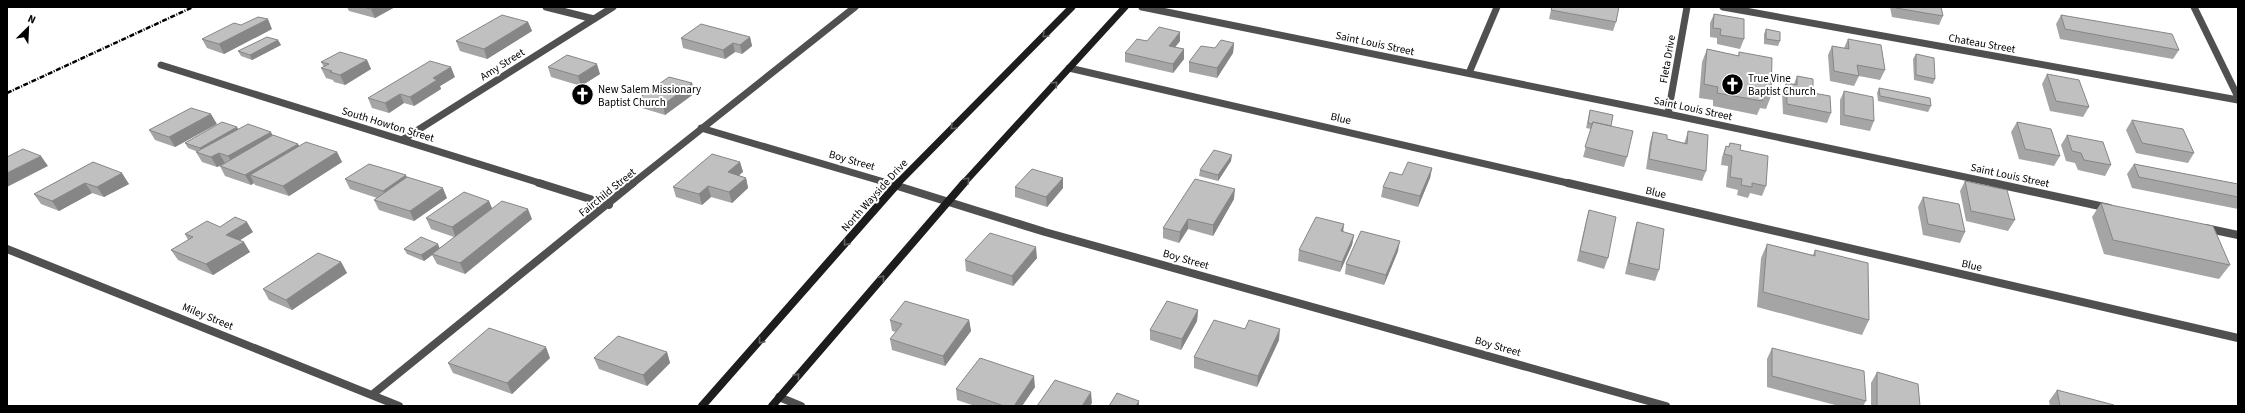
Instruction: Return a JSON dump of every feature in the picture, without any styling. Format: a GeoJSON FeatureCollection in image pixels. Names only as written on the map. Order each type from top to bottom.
{"type":"FeatureCollection","features":[{"type":"Feature","properties":{"kind":"main road","name":"North Wayside Drive"},"geometry":{"type":"LineString","coordinates":[[702,406],[732,375],[896,185],[1072,7]]}},
{"type":"Feature","properties":{"kind":"main road"},"geometry":{"type":"LineString","coordinates":[[772,406],[948,201],[1125,7]]}},
{"type":"Feature","properties":{"kind":"street"},"geometry":{"type":"LineString","coordinates":[[546,7],[594,19]]}},
{"type":"Feature","properties":{"kind":"street","name":"Amy Street"},"geometry":{"type":"LineString","coordinates":[[402,140],[613,7]]}},
{"type":"Feature","properties":{"kind":"street","name":"Fairchild Street"},"geometry":{"type":"LineString","coordinates":[[373,394],[609,205],[701,128],[855,7]]}},
{"type":"Feature","properties":{"kind":"street","name":"Saint Louis Street"},"geometry":{"type":"LineString","coordinates":[[1142,7],[1668,114],[2121,210]]}},
{"type":"Feature","properties":{"kind":"street"},"geometry":{"type":"LineString","coordinates":[[1469,73],[1497,7]]}},
{"type":"Feature","properties":{"kind":"street","name":"Fleta Drive"},"geometry":{"type":"LineString","coordinates":[[1668,114],[1687,7]]}},
{"type":"Feature","properties":{"kind":"street","name":"Chateau Street"},"geometry":{"type":"LineString","coordinates":[[1722,7],[2238,98]]}},
{"type":"Feature","properties":{"kind":"street"},"geometry":{"type":"LineString","coordinates":[[2194,7],[2238,98]]}},
{"type":"Feature","properties":{"kind":"street","name":"South Howton Street"},"geometry":{"type":"LineString","coordinates":[[161,65],[609,205]]}},
{"type":"Feature","properties":{"kind":"street","name":"Blue"},"geometry":{"type":"LineString","coordinates":[[1069,68],[2238,338]]}},
{"type":"Feature","properties":{"kind":"street","name":"Boy Street"},"geometry":{"type":"LineString","coordinates":[[701,128],[896,185],[1053,234],[1666,406]]}},
{"type":"Feature","properties":{"kind":"street"},"geometry":{"type":"LineString","coordinates":[[2199,227],[2238,235]]}},
{"type":"Feature","properties":{"kind":"street","name":"Miley Street"},"geometry":{"type":"LineString","coordinates":[[7,249],[373,394],[399,406]]}},
{"type":"Feature","properties":{"kind":"street"},"geometry":{"type":"LineString","coordinates":[[779,397],[801,406]]}},
{"type":"Feature","properties":{"kind":"building"},"geometry":{"type":"Polygon","coordinates":[[[363,7],[375,7],[371,9],[363,7]]]}},
{"type":"Feature","properties":{"kind":"building"},"geometry":{"type":"Polygon","coordinates":[[[1552,7],[1619,7],[1616,22],[1551,10],[1552,7]]]}},
{"type":"Feature","properties":{"kind":"building"},"geometry":{"type":"Polygon","coordinates":[[[1941,7],[1943,16],[1896,8],[1941,7]]]}},
{"type":"Feature","properties":{"kind":"building"},"geometry":{"type":"Polygon","coordinates":[[[1714,14],[1744,19],[1744,39],[1720,35],[1721,29],[1713,28],[1714,14]]]}},
{"type":"Feature","properties":{"kind":"building"},"geometry":{"type":"Polygon","coordinates":[[[502,15],[528,22],[484,49],[456,41],[502,15]]]}},
{"type":"Feature","properties":{"kind":"building"},"geometry":{"type":"Polygon","coordinates":[[[2061,15],[2172,34],[2179,50],[2065,29],[2061,15]]]}},
{"type":"Feature","properties":{"kind":"building"},"geometry":{"type":"Polygon","coordinates":[[[258,17],[268,19],[219,44],[202,39],[234,23],[241,25],[258,17]]]}},
{"type":"Feature","properties":{"kind":"building"},"geometry":{"type":"Polygon","coordinates":[[[701,24],[750,37],[740,45],[733,43],[723,50],[681,38],[701,24]]]}},
{"type":"Feature","properties":{"kind":"building"},"geometry":{"type":"Polygon","coordinates":[[[1159,27],[1180,32],[1169,46],[1184,49],[1173,64],[1125,53],[1137,39],[1147,41],[1159,27]]]}},
{"type":"Feature","properties":{"kind":"building"},"geometry":{"type":"Polygon","coordinates":[[[1766,29],[1780,32],[1780,41],[1766,39],[1766,29]]]}},
{"type":"Feature","properties":{"kind":"building"},"geometry":{"type":"Polygon","coordinates":[[[267,37],[278,40],[250,55],[238,51],[267,37]]]}},
{"type":"Feature","properties":{"kind":"building"},"geometry":{"type":"Polygon","coordinates":[[[1848,39],[1881,45],[1885,70],[1857,65],[1859,76],[1834,71],[1832,46],[1849,49],[1848,39]]]}},
{"type":"Feature","properties":{"kind":"building"},"geometry":{"type":"Polygon","coordinates":[[[1221,40],[1234,43],[1217,68],[1189,62],[1201,46],[1215,48],[1221,40]]]}},
{"type":"Feature","properties":{"kind":"building","name":"True Vine Baptist Church"},"geometry":{"type":"Polygon","coordinates":[[[1707,49],[1739,56],[1739,52],[1772,58],[1771,96],[1763,94],[1762,101],[1717,93],[1718,87],[1704,84],[1707,49]]]}},
{"type":"Feature","properties":{"kind":"building"},"geometry":{"type":"Polygon","coordinates":[[[340,52],[367,60],[340,75],[321,68],[329,64],[321,62],[340,52]]]}},
{"type":"Feature","properties":{"kind":"building"},"geometry":{"type":"Polygon","coordinates":[[[1916,54],[1934,58],[1935,79],[1916,75],[1916,54]]]}},
{"type":"Feature","properties":{"kind":"building"},"geometry":{"type":"Polygon","coordinates":[[[567,55],[597,64],[578,76],[548,67],[567,55]]]}},
{"type":"Feature","properties":{"kind":"building"},"geometry":{"type":"Polygon","coordinates":[[[430,61],[451,67],[433,78],[437,80],[410,97],[400,94],[385,103],[368,98],[430,61]]]}},
{"type":"Feature","properties":{"kind":"building"},"geometry":{"type":"Polygon","coordinates":[[[2047,74],[2079,80],[2089,107],[2056,101],[2047,74]]]}},
{"type":"Feature","properties":{"kind":"building"},"geometry":{"type":"Polygon","coordinates":[[[1797,76],[1813,79],[1813,93],[1830,96],[1831,113],[1787,104],[1786,83],[1797,85],[1797,76]]]}},
{"type":"Feature","properties":{"kind":"building"},"geometry":{"type":"Polygon","coordinates":[[[669,77],[692,83],[663,105],[639,98],[669,77]]]}},
{"type":"Feature","properties":{"kind":"building"},"geometry":{"type":"Polygon","coordinates":[[[1879,88],[1930,98],[1931,106],[1880,96],[1879,88]]]}},
{"type":"Feature","properties":{"kind":"building"},"geometry":{"type":"Polygon","coordinates":[[[1844,91],[1873,97],[1874,121],[1844,115],[1844,91]]]}},
{"type":"Feature","properties":{"kind":"building"},"geometry":{"type":"Polygon","coordinates":[[[191,108],[211,114],[169,137],[149,130],[191,108]]]}},
{"type":"Feature","properties":{"kind":"building"},"geometry":{"type":"Polygon","coordinates":[[[1590,110],[1613,115],[1611,126],[1593,122],[1592,124],[1588,123],[1590,110]]]}},
{"type":"Feature","properties":{"kind":"building"},"geometry":{"type":"Polygon","coordinates":[[[2132,120],[2183,129],[2194,153],[2142,143],[2132,120]]]}},
{"type":"Feature","properties":{"kind":"building"},"geometry":{"type":"Polygon","coordinates":[[[222,122],[237,127],[200,148],[185,143],[222,122]]]}},
{"type":"Feature","properties":{"kind":"building"},"geometry":{"type":"Polygon","coordinates":[[[1593,122],[1633,131],[1627,157],[1585,147],[1593,122]]]}},
{"type":"Feature","properties":{"kind":"building"},"geometry":{"type":"Polygon","coordinates":[[[2017,122],[2051,129],[2060,156],[2025,149],[2017,122]]]}},
{"type":"Feature","properties":{"kind":"building"},"geometry":{"type":"Polygon","coordinates":[[[248,124],[271,132],[228,156],[219,153],[211,157],[196,152],[248,124]]]}},
{"type":"Feature","properties":{"kind":"building"},"geometry":{"type":"Polygon","coordinates":[[[1688,131],[1708,135],[1706,171],[1649,159],[1653,132],[1667,135],[1667,139],[1687,144],[1688,131]]]}},
{"type":"Feature","properties":{"kind":"building"},"geometry":{"type":"Polygon","coordinates":[[[273,135],[298,144],[245,175],[220,166],[273,135]]]}},
{"type":"Feature","properties":{"kind":"building"},"geometry":{"type":"Polygon","coordinates":[[[2067,135],[2103,142],[2111,165],[2084,160],[2081,153],[2072,151],[2067,135]]]}},
{"type":"Feature","properties":{"kind":"building"},"geometry":{"type":"Polygon","coordinates":[[[306,142],[337,152],[283,186],[250,175],[306,142]]]}},
{"type":"Feature","properties":{"kind":"building"},"geometry":{"type":"Polygon","coordinates":[[[1730,143],[1741,145],[1740,150],[1768,156],[1766,186],[1752,183],[1752,187],[1741,185],[1742,179],[1730,177],[1732,156],[1724,154],[1726,146],[1729,147],[1730,143]]]}},
{"type":"Feature","properties":{"kind":"building"},"geometry":{"type":"Polygon","coordinates":[[[23,149],[41,156],[7,173],[7,157],[23,149]]]}},
{"type":"Feature","properties":{"kind":"building"},"geometry":{"type":"Polygon","coordinates":[[[1214,150],[1232,155],[1218,175],[1200,170],[1214,150]]]}},
{"type":"Feature","properties":{"kind":"building"},"geometry":{"type":"Polygon","coordinates":[[[712,154],[740,162],[728,172],[746,178],[729,192],[708,186],[699,194],[673,187],[712,154]]]}},
{"type":"Feature","properties":{"kind":"building"},"geometry":{"type":"Polygon","coordinates":[[[93,162],[122,173],[97,187],[85,183],[52,201],[34,194],[93,162]]]}},
{"type":"Feature","properties":{"kind":"building"},"geometry":{"type":"Polygon","coordinates":[[[1408,162],[1432,168],[1420,196],[1383,187],[1390,172],[1402,175],[1408,162]]]}},
{"type":"Feature","properties":{"kind":"building"},"geometry":{"type":"Polygon","coordinates":[[[369,164],[406,175],[383,191],[345,179],[369,164]]]}},
{"type":"Feature","properties":{"kind":"building"},"geometry":{"type":"Polygon","coordinates":[[[2134,164],[2238,184],[2238,197],[2139,177],[2134,164]]]}},
{"type":"Feature","properties":{"kind":"building"},"geometry":{"type":"Polygon","coordinates":[[[1032,169],[1063,178],[1046,197],[1015,187],[1032,169]]]}},
{"type":"Feature","properties":{"kind":"building"},"geometry":{"type":"Polygon","coordinates":[[[407,177],[443,188],[410,211],[374,200],[407,177]]]}},
{"type":"Feature","properties":{"kind":"building"},"geometry":{"type":"Polygon","coordinates":[[[1195,179],[1235,189],[1213,225],[1188,219],[1180,232],[1163,228],[1195,179]]]}},
{"type":"Feature","properties":{"kind":"building"},"geometry":{"type":"Polygon","coordinates":[[[1965,181],[2007,190],[2015,220],[1971,211],[1965,181]]]}},
{"type":"Feature","properties":{"kind":"building"},"geometry":{"type":"Polygon","coordinates":[[[464,192],[489,201],[452,227],[426,218],[464,192]]]}},
{"type":"Feature","properties":{"kind":"building"},"geometry":{"type":"Polygon","coordinates":[[[1923,197],[1959,204],[1965,232],[1928,224],[1923,197]]]}},
{"type":"Feature","properties":{"kind":"building"},"geometry":{"type":"Polygon","coordinates":[[[502,201],[528,209],[460,263],[432,254],[502,201]]]}},
{"type":"Feature","properties":{"kind":"building"},"geometry":{"type":"Polygon","coordinates":[[[2101,203],[2213,226],[2230,265],[2113,240],[2101,203]]]}},
{"type":"Feature","properties":{"kind":"building"},"geometry":{"type":"Polygon","coordinates":[[[1589,210],[1616,217],[1608,258],[1580,251],[1589,210]]]}},
{"type":"Feature","properties":{"kind":"building"},"geometry":{"type":"Polygon","coordinates":[[[235,217],[247,222],[226,235],[244,242],[206,264],[171,250],[193,237],[185,234],[207,221],[220,227],[235,217]]]}},
{"type":"Feature","properties":{"kind":"building"},"geometry":{"type":"Polygon","coordinates":[[[1316,217],[1344,224],[1341,231],[1354,235],[1342,262],[1299,250],[1316,217]]]}},
{"type":"Feature","properties":{"kind":"building"},"geometry":{"type":"Polygon","coordinates":[[[1637,222],[1664,229],[1659,270],[1629,263],[1637,222]]]}},
{"type":"Feature","properties":{"kind":"building"},"geometry":{"type":"Polygon","coordinates":[[[1361,231],[1400,241],[1386,275],[1346,264],[1361,231]]]}},
{"type":"Feature","properties":{"kind":"building"},"geometry":{"type":"Polygon","coordinates":[[[990,233],[1036,247],[1012,276],[965,260],[990,233]]]}},
{"type":"Feature","properties":{"kind":"building"},"geometry":{"type":"Polygon","coordinates":[[[421,237],[438,244],[421,255],[404,249],[421,237]]]}},
{"type":"Feature","properties":{"kind":"building"},"geometry":{"type":"Polygon","coordinates":[[[1767,244],[1815,256],[1815,250],[1868,263],[1869,320],[1763,292],[1767,244]]]}},
{"type":"Feature","properties":{"kind":"building"},"geometry":{"type":"Polygon","coordinates":[[[318,253],[341,262],[286,300],[263,289],[318,253]]]}},
{"type":"Feature","properties":{"kind":"building"},"geometry":{"type":"Polygon","coordinates":[[[905,301],[969,320],[943,356],[890,339],[902,324],[890,320],[905,301]]]}},
{"type":"Feature","properties":{"kind":"building"},"geometry":{"type":"Polygon","coordinates":[[[1167,301],[1198,310],[1182,339],[1150,330],[1167,301]]]}},
{"type":"Feature","properties":{"kind":"building"},"geometry":{"type":"Polygon","coordinates":[[[1214,320],[1245,329],[1249,320],[1280,329],[1258,376],[1194,357],[1214,320]]]}},
{"type":"Feature","properties":{"kind":"building"},"geometry":{"type":"Polygon","coordinates":[[[489,328],[546,347],[507,383],[448,363],[489,328]]]}},
{"type":"Feature","properties":{"kind":"building"},"geometry":{"type":"Polygon","coordinates":[[[618,336],[667,352],[643,375],[594,358],[618,336]]]}},
{"type":"Feature","properties":{"kind":"building"},"geometry":{"type":"Polygon","coordinates":[[[1772,348],[1864,371],[1866,401],[1772,376],[1772,348]]]}},
{"type":"Feature","properties":{"kind":"building"},"geometry":{"type":"Polygon","coordinates":[[[980,358],[1034,376],[1014,406],[1004,406],[956,389],[980,358]]]}},
{"type":"Feature","properties":{"kind":"building"},"geometry":{"type":"Polygon","coordinates":[[[1877,372],[1918,384],[1920,406],[1877,406],[1877,372]]]}},
{"type":"Feature","properties":{"kind":"building"},"geometry":{"type":"Polygon","coordinates":[[[1055,380],[1091,392],[1082,406],[1037,406],[1055,380]]]}},
{"type":"Feature","properties":{"kind":"building"},"geometry":{"type":"Polygon","coordinates":[[[2057,390],[2114,405],[2114,406],[2060,406],[2057,390]]]}},
{"type":"Feature","properties":{"kind":"building"},"geometry":{"type":"Polygon","coordinates":[[[1117,393],[1139,401],[1136,406],[1109,406],[1117,393]]]}},
{"type":"Feature","properties":{"kind":"railway"},"geometry":{"type":"LineString","coordinates":[[7,93],[193,7]]}},
{"type":"Feature","properties":{"kind":"place","name":"True Vine Baptist Church"},"geometry":{"type":"Point","coordinates":[1733,84]}},
{"type":"Feature","properties":{"kind":"place","name":"New Salem Missionary Baptist Church"},"geometry":{"type":"Point","coordinates":[582,95]}}]}
